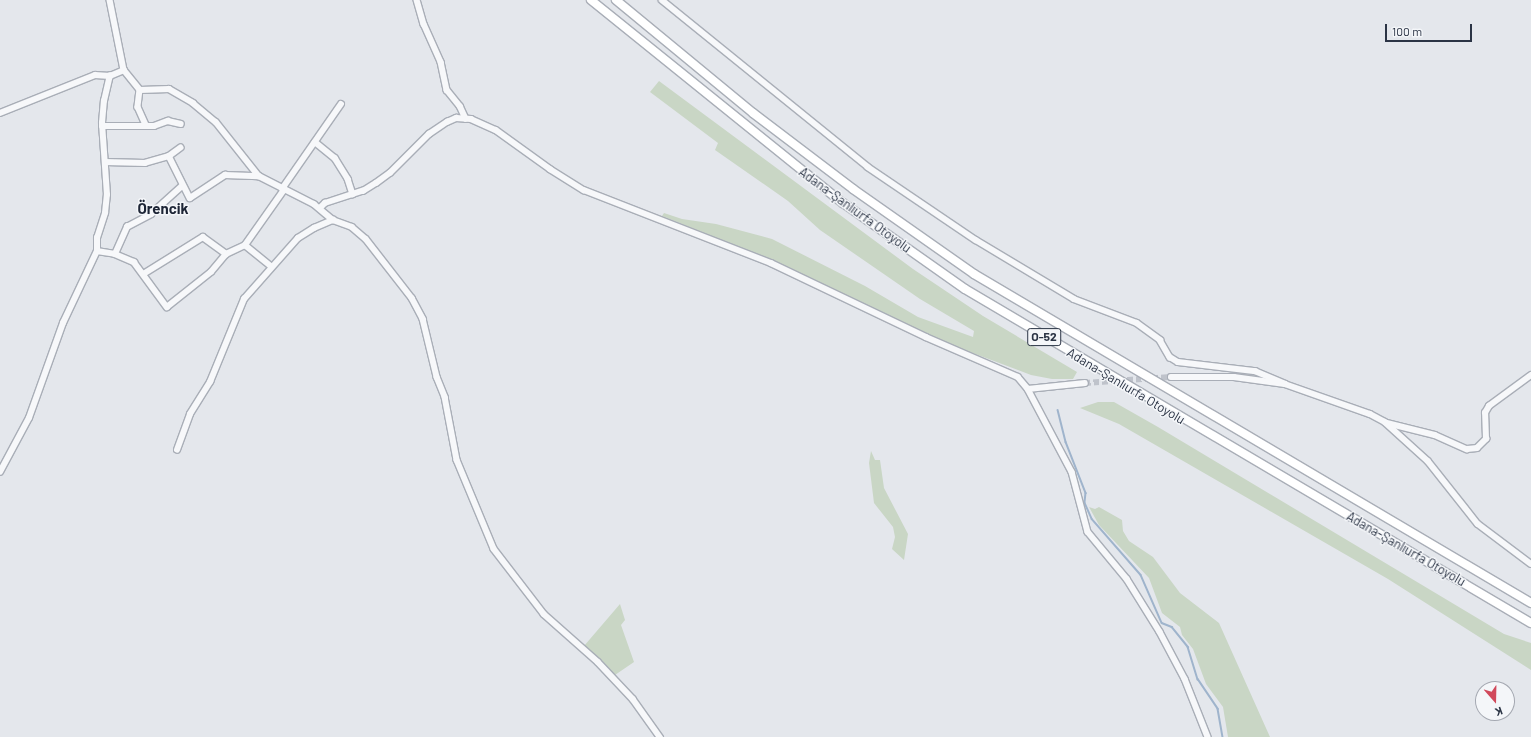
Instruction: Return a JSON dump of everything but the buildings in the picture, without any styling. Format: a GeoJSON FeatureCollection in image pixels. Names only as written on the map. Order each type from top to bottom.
{"type":"FeatureCollection","features":[{"type":"Feature","properties":{"kind":"highway","name":"Adana-Şanlıurfa Otoyolu"},"geometry":{"type":"LineString","coordinates":[[591,0],[843,203],[964,289],[1531,623]]}},
{"type":"Feature","properties":{"kind":"highway","name":"Adana-Şanlıurfa Otoyolu"},"geometry":{"type":"LineString","coordinates":[[616,0],[759,118],[853,189],[974,274],[1531,603]]}},
{"type":"Feature","properties":{"kind":"street"},"geometry":{"type":"LineString","coordinates":[[110,0],[124,70],[140,90],[138,106],[146,125]]}},
{"type":"Feature","properties":{"kind":"street"},"geometry":{"type":"LineString","coordinates":[[417,0],[424,24],[441,62],[447,90],[460,106],[466,119]]}},
{"type":"Feature","properties":{"kind":"street"},"geometry":{"type":"LineString","coordinates":[[662,0],[863,163],[976,240],[1074,300],[1137,323],[1160,340],[1170,357],[1178,362],[1255,371],[1285,384],[1347,404],[1384,422],[1434,435],[1467,449],[1477,448],[1486,439],[1485,413],[1489,406],[1531,375]]}},
{"type":"Feature","properties":{"kind":"street"},"geometry":{"type":"LineString","coordinates":[[0,113],[95,75],[110,76],[124,70]]}},
{"type":"Feature","properties":{"kind":"street"},"geometry":{"type":"LineString","coordinates":[[0,472],[34,407],[58,336],[97,251],[97,238],[107,204],[102,126],[104,101],[110,76]]}},
{"type":"Feature","properties":{"kind":"street"},"geometry":{"type":"LineString","coordinates":[[140,90],[169,89],[201,108],[223,129],[259,176],[320,208],[333,220],[356,229],[366,238],[421,314],[437,377],[445,396],[457,460],[482,523],[497,555],[544,614],[598,662],[633,699],[660,737]]}},
{"type":"Feature","properties":{"kind":"street"},"geometry":{"type":"LineString","coordinates":[[97,251],[115,254],[134,262],[144,273],[167,307],[211,272],[226,254],[245,246],[341,104]]}},
{"type":"Feature","properties":{"kind":"street"},"geometry":{"type":"LineString","coordinates":[[320,208],[325,203],[362,191],[390,174],[429,134],[456,118],[466,119],[496,130],[550,169],[584,190],[771,263],[931,340],[988,362],[1018,377],[1028,389],[1072,472],[1088,532],[1130,582],[1160,632],[1182,673],[1208,737]]}},
{"type":"Feature","properties":{"kind":"street"},"geometry":{"type":"LineString","coordinates":[[102,126],[154,126],[168,121],[181,124]]}},
{"type":"Feature","properties":{"kind":"street"},"geometry":{"type":"LineString","coordinates":[[315,142],[338,163],[348,179],[353,194]]}},
{"type":"Feature","properties":{"kind":"street"},"geometry":{"type":"LineString","coordinates":[[105,162],[145,163],[169,156],[180,148]]}},
{"type":"Feature","properties":{"kind":"street"},"geometry":{"type":"LineString","coordinates":[[169,156],[182,186],[190,198],[225,175],[259,176]]}},
{"type":"Feature","properties":{"kind":"street"},"geometry":{"type":"LineString","coordinates":[[115,254],[127,227],[151,214],[182,186]]}},
{"type":"Feature","properties":{"kind":"street"},"geometry":{"type":"LineString","coordinates":[[177,450],[190,414],[215,370],[239,308],[250,291],[271,266],[303,234],[333,220]]}},
{"type":"Feature","properties":{"kind":"street"},"geometry":{"type":"LineString","coordinates":[[144,273],[203,237],[226,254]]}},
{"type":"Feature","properties":{"kind":"street"},"geometry":{"type":"LineString","coordinates":[[245,246],[271,266]]}},
{"type":"Feature","properties":{"kind":"street"},"geometry":{"type":"LineString","coordinates":[[1171,377],[1234,377],[1285,384]]}},
{"type":"Feature","properties":{"kind":"street"},"geometry":{"type":"LineString","coordinates":[[1028,389],[1085,383]]}},
{"type":"Feature","properties":{"kind":"street"},"geometry":{"type":"LineString","coordinates":[[1384,422],[1428,461],[1478,524],[1531,564]]}},
{"type":"Feature","properties":{"kind":"green space"},"geometry":{"type":"Polygon","coordinates":[[[659,81],[913,269],[983,316],[1077,372],[1073,379],[1052,379],[1031,375],[946,343],[779,263],[662,216],[664,213],[682,219],[716,224],[772,239],[865,286],[918,317],[973,337],[974,331],[920,299],[820,230],[788,201],[715,150],[718,143],[650,92],[659,81]]]}},
{"type":"Feature","properties":{"kind":"green space"},"geometry":{"type":"Polygon","coordinates":[[[1098,402],[1114,402],[1504,634],[1531,643],[1531,670],[1388,579],[1119,424],[1080,408],[1098,402]]]}},
{"type":"Feature","properties":{"kind":"green space"},"geometry":{"type":"Polygon","coordinates":[[[871,451],[875,460],[880,460],[884,488],[908,534],[904,560],[892,549],[895,537],[893,527],[874,503],[869,463],[871,451]]]}},
{"type":"Feature","properties":{"kind":"green space"},"geometry":{"type":"Polygon","coordinates":[[[1089,507],[1095,509],[1099,507],[1122,520],[1123,531],[1129,541],[1153,557],[1180,593],[1219,623],[1270,737],[1228,737],[1223,707],[1206,684],[1193,649],[1182,635],[1180,627],[1162,613],[1149,578],[1099,525],[1089,507]]]}},
{"type":"Feature","properties":{"kind":"green space"},"geometry":{"type":"Polygon","coordinates":[[[620,604],[625,620],[621,625],[634,662],[615,675],[584,646],[620,604]]]}},
{"type":"Feature","properties":{"kind":"waterway"},"geometry":{"type":"LineString","coordinates":[[1058,410],[1066,442],[1086,493],[1085,503],[1092,519],[1141,575],[1162,623],[1172,627],[1188,647],[1198,679],[1218,709],[1223,737]]}},
{"type":"Feature","properties":{"kind":"tunnel"},"geometry":{"type":"LineString","coordinates":[[1085,383],[1171,377]]}},
{"type":"Feature","properties":{"kind":"district","name":"Örencik"},"geometry":{"type":"Point","coordinates":[163,209]}}]}
